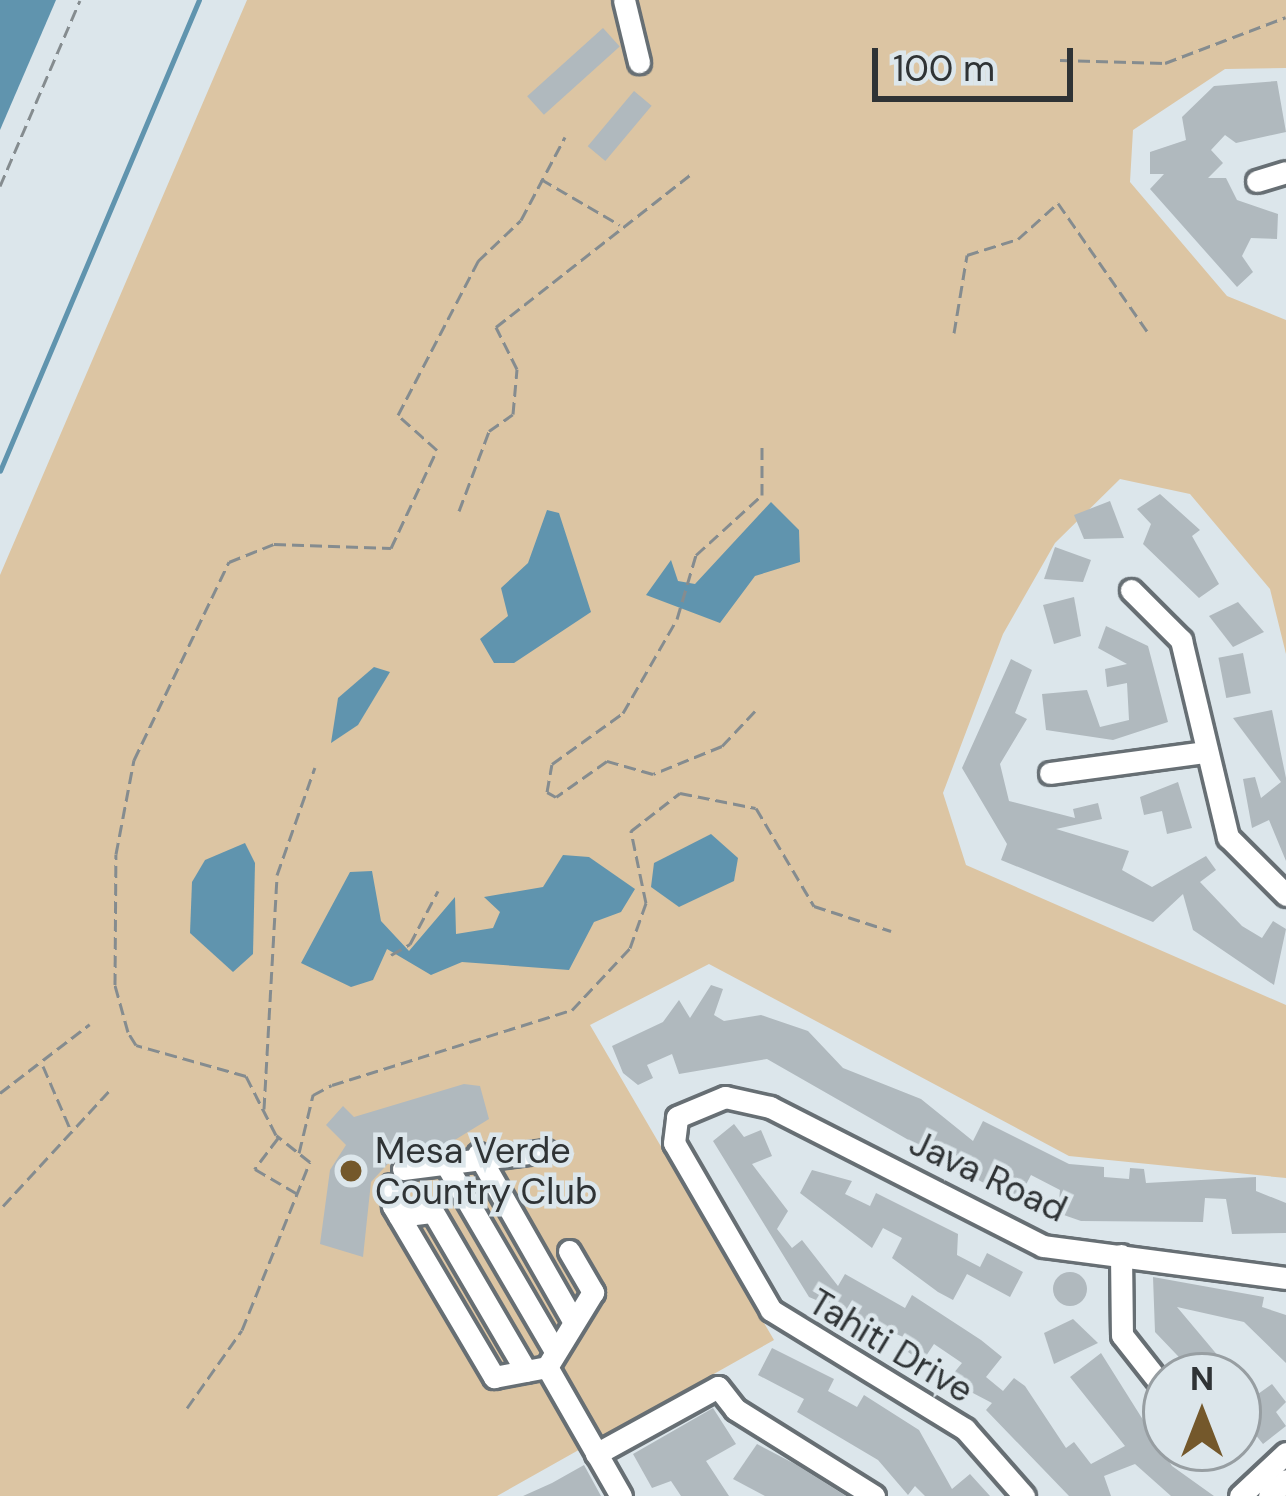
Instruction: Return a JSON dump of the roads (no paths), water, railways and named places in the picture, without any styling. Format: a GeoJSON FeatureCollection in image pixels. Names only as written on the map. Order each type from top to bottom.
{"type":"FeatureCollection","features":[{"type":"Feature","properties":{"kind":"street"},"geometry":{"type":"LineString","coordinates":[[624,0],[639,62]]}},
{"type":"Feature","properties":{"kind":"street"},"geometry":{"type":"LineString","coordinates":[[1257,181],[1286,172]]}},
{"type":"Feature","properties":{"kind":"street"},"geometry":{"type":"LineString","coordinates":[[1131,590],[1181,640],[1205,752],[1240,859],[1286,895]]}},
{"type":"Feature","properties":{"kind":"street"},"geometry":{"type":"LineString","coordinates":[[1050,773],[1205,752]]}},
{"type":"Feature","properties":{"kind":"street","name":"Java Road"},"geometry":{"type":"LineString","coordinates":[[677,1117],[725,1097],[770,1107],[1042,1246],[1286,1278]]}},
{"type":"Feature","properties":{"kind":"street","name":"Tahiti Drive"},"geometry":{"type":"LineString","coordinates":[[677,1117],[674,1143],[771,1310],[965,1429],[1024,1496]]}},
{"type":"Feature","properties":{"kind":"street"},"geometry":{"type":"LineString","coordinates":[[546,1151],[514,1148],[478,1154],[397,1177],[402,1222],[494,1377],[543,1363],[593,1292],[569,1251]]}},
{"type":"Feature","properties":{"kind":"street"},"geometry":{"type":"LineString","coordinates":[[478,1154],[572,1318]]}},
{"type":"Feature","properties":{"kind":"street"},"geometry":{"type":"LineString","coordinates":[[444,1161],[543,1363],[621,1496]]}},
{"type":"Feature","properties":{"kind":"street"},"geometry":{"type":"LineString","coordinates":[[402,1222],[434,1212],[543,1363]]}},
{"type":"Feature","properties":{"kind":"street"},"geometry":{"type":"LineString","coordinates":[[1121,1255],[1121,1335],[1142,1361]]}},
{"type":"Feature","properties":{"kind":"street"},"geometry":{"type":"LineString","coordinates":[[596,1454],[718,1387],[735,1409],[874,1496]]}},
{"type":"Feature","properties":{"kind":"street"},"geometry":{"type":"LineString","coordinates":[[1240,1496],[1286,1454]]}},
{"type":"Feature","properties":{"kind":"street"},"geometry":{"type":"LineString","coordinates":[[1269,1496],[1286,1480]]}},
{"type":"Feature","properties":{"kind":"water"},"geometry":{"type":"Polygon","coordinates":[[[0,0],[56,0],[0,130],[0,0]]]}},
{"type":"Feature","properties":{"kind":"water"},"geometry":{"type":"Polygon","coordinates":[[[771,502],[799,530],[800,562],[755,576],[720,623],[646,595],[671,560],[678,581],[695,584],[771,502]]]}},
{"type":"Feature","properties":{"kind":"water"},"geometry":{"type":"Polygon","coordinates":[[[547,510],[559,513],[591,612],[514,663],[494,663],[480,639],[508,616],[501,588],[528,563],[547,510]]]}},
{"type":"Feature","properties":{"kind":"water"},"geometry":{"type":"Polygon","coordinates":[[[374,667],[390,672],[358,725],[331,743],[338,698],[374,667]]]}},
{"type":"Feature","properties":{"kind":"water"},"geometry":{"type":"Polygon","coordinates":[[[711,834],[738,858],[734,881],[679,907],[651,887],[654,863],[711,834]]]}},
{"type":"Feature","properties":{"kind":"water"},"geometry":{"type":"Polygon","coordinates":[[[245,843],[255,863],[253,954],[233,972],[190,933],[192,882],[205,860],[245,843]]]}},
{"type":"Feature","properties":{"kind":"water"},"geometry":{"type":"Polygon","coordinates":[[[563,855],[589,857],[635,889],[621,912],[594,922],[569,970],[462,962],[431,975],[387,949],[373,980],[351,987],[301,963],[350,872],[372,871],[381,921],[409,951],[455,897],[456,934],[493,928],[500,912],[484,897],[543,887],[563,855]]]}},
{"type":"Feature","properties":{"kind":"waterway"},"geometry":{"type":"LineString","coordinates":[[0,471],[199,0]]}},
{"type":"Feature","properties":{"kind":"place","name":"Mesa Verde Country Club"},"geometry":{"type":"Point","coordinates":[351,1171]}}]}
